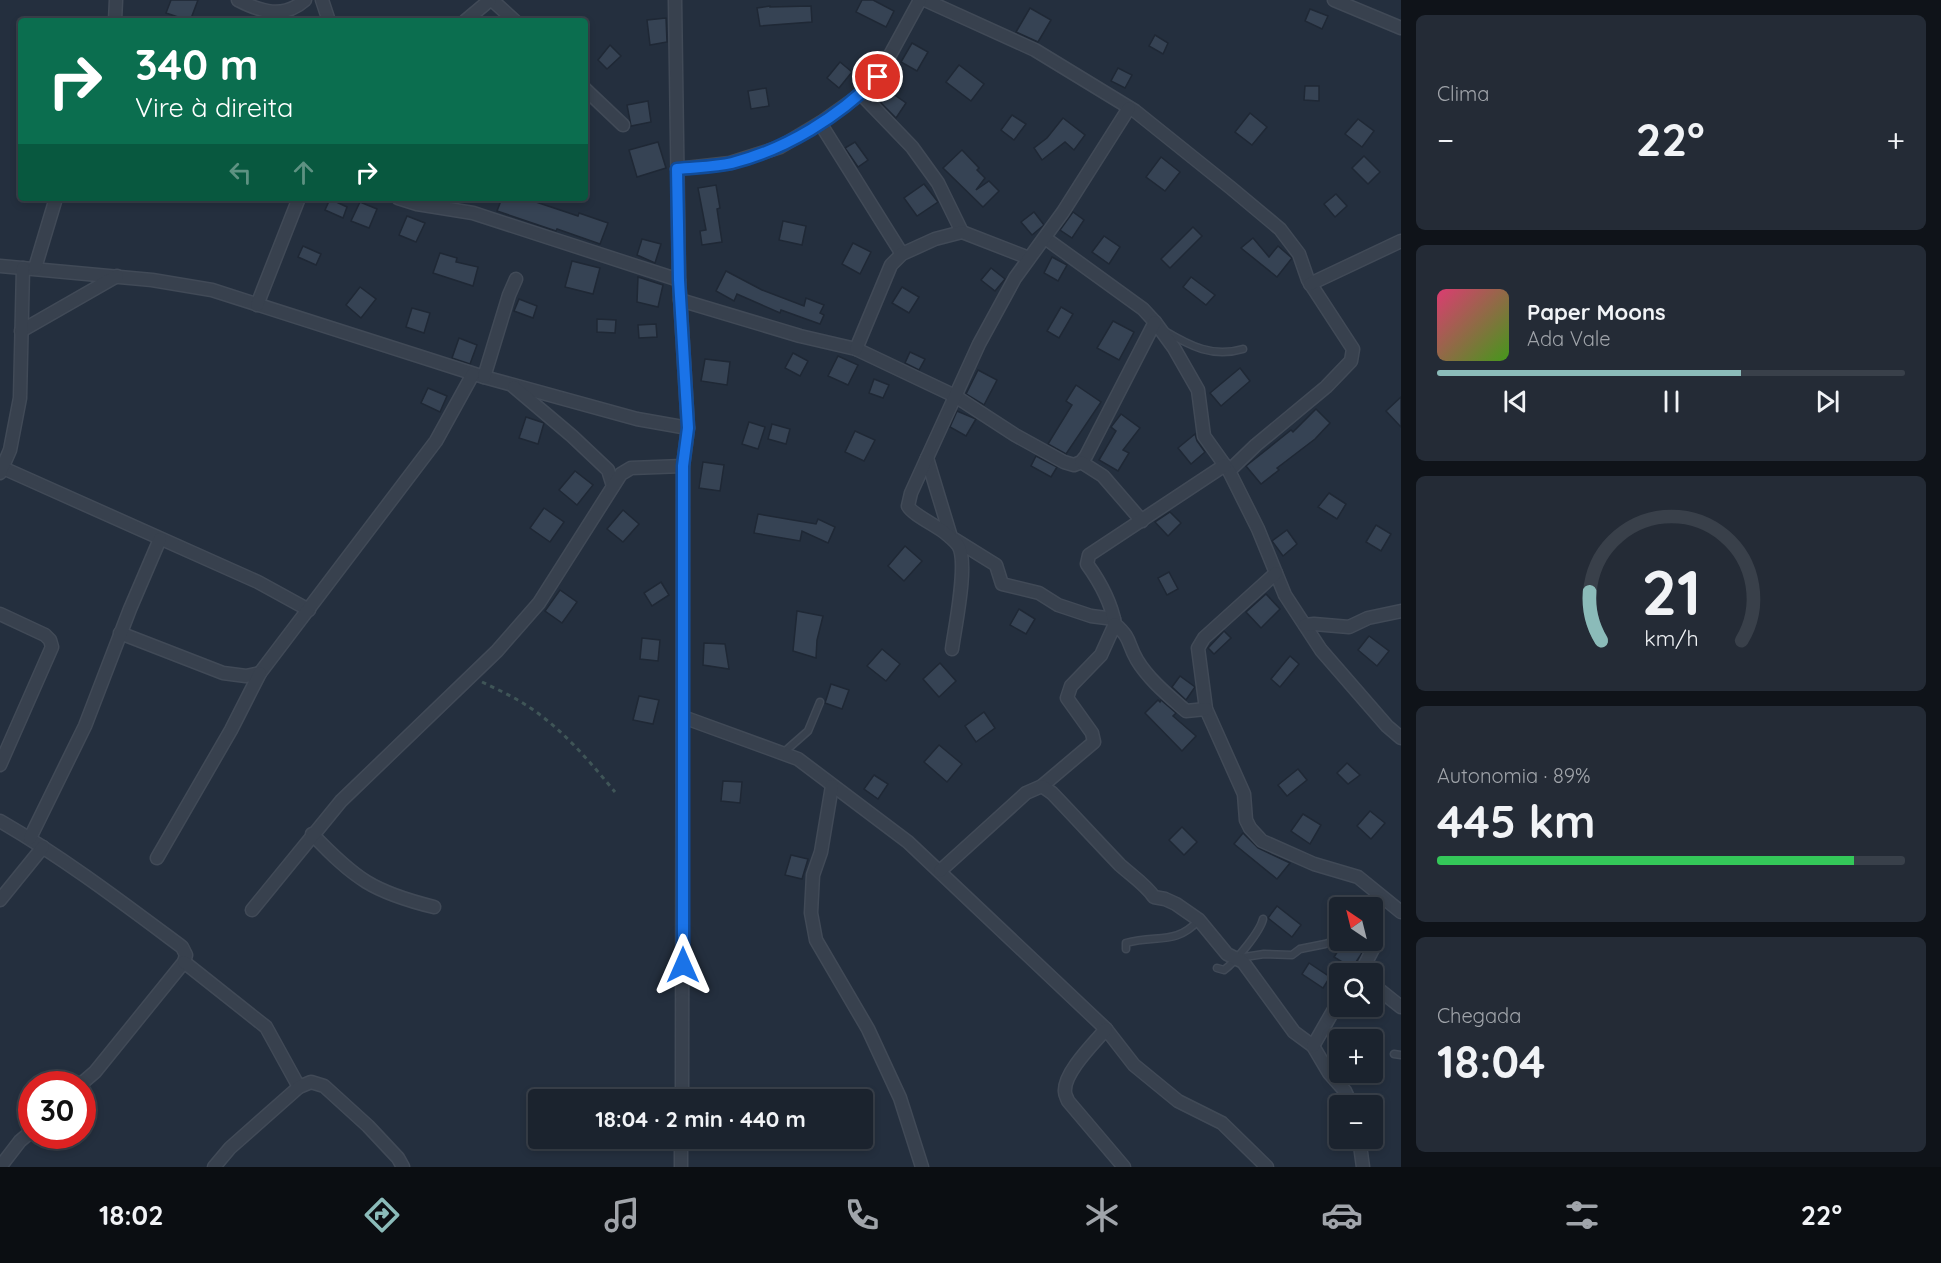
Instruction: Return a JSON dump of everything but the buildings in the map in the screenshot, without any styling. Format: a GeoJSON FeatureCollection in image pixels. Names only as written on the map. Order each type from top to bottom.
{"type":"FeatureCollection","features":[{"type":"Feature","properties":{"kind":"street"},"geometry":{"type":"LineString","coordinates":[[115,18],[116,0]]}},
{"type":"Feature","properties":{"kind":"street"},"geometry":{"type":"LineString","coordinates":[[238,0],[263,11],[285,17],[305,0]]}},
{"type":"Feature","properties":{"kind":"street"},"geometry":{"type":"LineString","coordinates":[[322,0],[327,18]]}},
{"type":"Feature","properties":{"kind":"street"},"geometry":{"type":"LineString","coordinates":[[469,18],[491,0],[512,18]]}},
{"type":"Feature","properties":{"kind":"street"},"geometry":{"type":"LineString","coordinates":[[675,0],[679,280],[688,428],[683,466],[682,1089]]}},
{"type":"Feature","properties":{"kind":"street"},"geometry":{"type":"LineString","coordinates":[[677,169],[730,163],[780,147],[820,123],[861,94],[878,77],[920,0]]}},
{"type":"Feature","properties":{"kind":"street"},"geometry":{"type":"LineString","coordinates":[[926,0],[1035,50],[1130,108],[1280,229],[1299,254],[1310,284],[1353,349],[1351,361],[1326,387],[1227,468],[1089,555],[1088,564],[1110,605],[1114,622],[1101,655],[1071,686],[1067,698],[1092,733],[1094,742],[1042,786],[1026,793],[940,871]]}},
{"type":"Feature","properties":{"kind":"street"},"geometry":{"type":"LineString","coordinates":[[1334,0],[1401,28]]}},
{"type":"Feature","properties":{"kind":"street"},"geometry":{"type":"LineString","coordinates":[[588,92],[623,125]]}},
{"type":"Feature","properties":{"kind":"street"},"geometry":{"type":"LineString","coordinates":[[861,94],[912,147],[938,183],[962,232]]}},
{"type":"Feature","properties":{"kind":"street"},"geometry":{"type":"LineString","coordinates":[[1130,108],[1045,238],[1015,278],[979,344],[911,493],[908,506],[911,512],[927,519],[996,565],[1002,584],[1039,593],[1058,605],[1114,622],[1126,634],[1137,660],[1160,689],[1186,711],[1206,709]]}},
{"type":"Feature","properties":{"kind":"street"},"geometry":{"type":"LineString","coordinates":[[820,123],[902,254]]}},
{"type":"Feature","properties":{"kind":"street"},"geometry":{"type":"LineString","coordinates":[[55,201],[29,268],[21,331],[20,398],[5,448],[1,471],[258,582],[309,610]]}},
{"type":"Feature","properties":{"kind":"street"},"geometry":{"type":"LineString","coordinates":[[257,305],[298,201]]}},
{"type":"Feature","properties":{"kind":"street"},"geometry":{"type":"LineString","coordinates":[[408,201],[473,213],[679,280]]}},
{"type":"Feature","properties":{"kind":"street"},"geometry":{"type":"LineString","coordinates":[[856,349],[891,265],[902,254],[935,239],[962,232],[1029,258]]}},
{"type":"Feature","properties":{"kind":"street"},"geometry":{"type":"LineString","coordinates":[[1045,238],[1143,309],[1157,325],[1198,390],[1204,436],[1227,468],[1258,529],[1285,595],[1328,658],[1387,726],[1401,738]]}},
{"type":"Feature","properties":{"kind":"street"},"geometry":{"type":"LineString","coordinates":[[1310,284],[1401,241]]}},
{"type":"Feature","properties":{"kind":"street"},"geometry":{"type":"LineString","coordinates":[[0,266],[117,276],[212,290],[478,375],[637,419],[688,428]]}},
{"type":"Feature","properties":{"kind":"street"},"geometry":{"type":"LineString","coordinates":[[21,331],[117,276]]}},
{"type":"Feature","properties":{"kind":"street"},"geometry":{"type":"LineString","coordinates":[[157,858],[231,730],[260,673],[436,441],[478,375],[516,279]]}},
{"type":"Feature","properties":{"kind":"street"},"geometry":{"type":"LineString","coordinates":[[680,300],[800,336],[856,349],[955,396],[1015,435],[1064,462],[1074,465],[1081,462],[1157,325]]}},
{"type":"Feature","properties":{"kind":"street"},"geometry":{"type":"LineString","coordinates":[[510,384],[572,436],[608,470],[613,486]]}},
{"type":"Feature","properties":{"kind":"street"},"geometry":{"type":"LineString","coordinates":[[927,458],[951,537],[958,545],[963,560],[952,649]]}},
{"type":"Feature","properties":{"kind":"street"},"geometry":{"type":"LineString","coordinates":[[1081,462],[1103,476],[1142,521]]}},
{"type":"Feature","properties":{"kind":"street"},"geometry":{"type":"LineString","coordinates":[[252,910],[341,801],[497,651],[539,603],[621,474],[631,468],[683,466]]}},
{"type":"Feature","properties":{"kind":"street"},"geometry":{"type":"LineString","coordinates":[[30,838],[85,726],[120,633],[160,539]]}},
{"type":"Feature","properties":{"kind":"street"},"geometry":{"type":"LineString","coordinates":[[1276,573],[1204,638],[1198,648],[1206,709],[1244,794],[1246,820],[1262,842],[1314,864],[1358,877],[1401,912]]}},
{"type":"Feature","properties":{"kind":"street"},"geometry":{"type":"LineString","coordinates":[[1305,625],[1349,627],[1368,618],[1401,611]]}},
{"type":"Feature","properties":{"kind":"street"},"geometry":{"type":"LineString","coordinates":[[0,614],[45,635],[52,647],[0,765]]}},
{"type":"Feature","properties":{"kind":"street"},"geometry":{"type":"LineString","coordinates":[[120,633],[223,673],[246,676],[260,673]]}},
{"type":"Feature","properties":{"kind":"street"},"geometry":{"type":"LineString","coordinates":[[683,717],[798,759],[908,842],[1106,1029],[1134,1065],[1178,1101],[1222,1123],[1267,1167]]}},
{"type":"Feature","properties":{"kind":"street"},"geometry":{"type":"LineString","coordinates":[[832,786],[821,852],[813,874],[811,913],[816,940],[868,1029],[900,1098],[922,1167]]}},
{"type":"Feature","properties":{"kind":"street"},"geometry":{"type":"LineString","coordinates":[[1042,786],[1052,793],[1139,884],[1149,890],[1154,897],[1176,904],[1199,920],[1227,954],[1244,962],[1294,1032],[1313,1046],[1329,1073],[1347,1095]]}},
{"type":"Feature","properties":{"kind":"street"},"geometry":{"type":"LineString","coordinates":[[0,821],[30,838],[111,893],[182,947],[186,955],[184,962],[96,1071]]}},
{"type":"Feature","properties":{"kind":"street"},"geometry":{"type":"LineString","coordinates":[[312,834],[341,864],[366,884],[386,893],[434,907]]}},
{"type":"Feature","properties":{"kind":"street"},"geometry":{"type":"LineString","coordinates":[[0,900],[43,847]]}},
{"type":"Feature","properties":{"kind":"street"},"geometry":{"type":"LineString","coordinates":[[184,962],[266,1027],[299,1087]]}},
{"type":"Feature","properties":{"kind":"street"},"geometry":{"type":"LineString","coordinates":[[1383,993],[1401,1007]]}},
{"type":"Feature","properties":{"kind":"street"},"geometry":{"type":"LineString","coordinates":[[1313,1046],[1330,1017]]}},
{"type":"Feature","properties":{"kind":"street"},"geometry":{"type":"LineString","coordinates":[[1106,1029],[1083,1055],[1068,1078],[1064,1091],[1068,1101],[1124,1167]]}},
{"type":"Feature","properties":{"kind":"street"},"geometry":{"type":"LineString","coordinates":[[214,1167],[230,1148],[299,1087],[311,1083],[324,1086],[368,1126],[398,1158],[403,1167]]}},
{"type":"Feature","properties":{"kind":"street"},"geometry":{"type":"LineString","coordinates":[[0,1167],[18,1144]]}},
{"type":"Feature","properties":{"kind":"street"},"geometry":{"type":"LineString","coordinates":[[681,1149],[681,1167]]}},
{"type":"Feature","properties":{"kind":"street"},"geometry":{"type":"LineString","coordinates":[[1361,1149],[1363,1167]]}},
{"type":"Feature","properties":{"kind":"lane"},"geometry":{"type":"LineString","coordinates":[[1157,325],[1194,348],[1217,352],[1243,349]]}},
{"type":"Feature","properties":{"kind":"lane"},"geometry":{"type":"LineString","coordinates":[[783,753],[808,730],[820,702]]}},
{"type":"Feature","properties":{"kind":"lane"},"geometry":{"type":"LineString","coordinates":[[1217,968],[1224,970],[1237,958],[1261,927],[1263,919]]}},
{"type":"Feature","properties":{"kind":"lane"},"geometry":{"type":"LineString","coordinates":[[1126,949],[1126,943],[1142,939],[1176,937],[1199,920]]}},
{"type":"Feature","properties":{"kind":"lane"},"geometry":{"type":"LineString","coordinates":[[1237,958],[1264,954],[1293,955],[1300,949],[1329,943]]}},
{"type":"Feature","properties":{"kind":"path"},"geometry":{"type":"LineString","coordinates":[[469,676],[510,696],[543,717],[586,757],[615,792]]}},
{"type":"Feature","properties":{"kind":"route"},"geometry":{"type":"LineString","coordinates":[[683,965],[683,466],[688,428],[679,280],[677,169],[730,163],[780,147],[820,123],[861,94],[878,77]]}}]}
